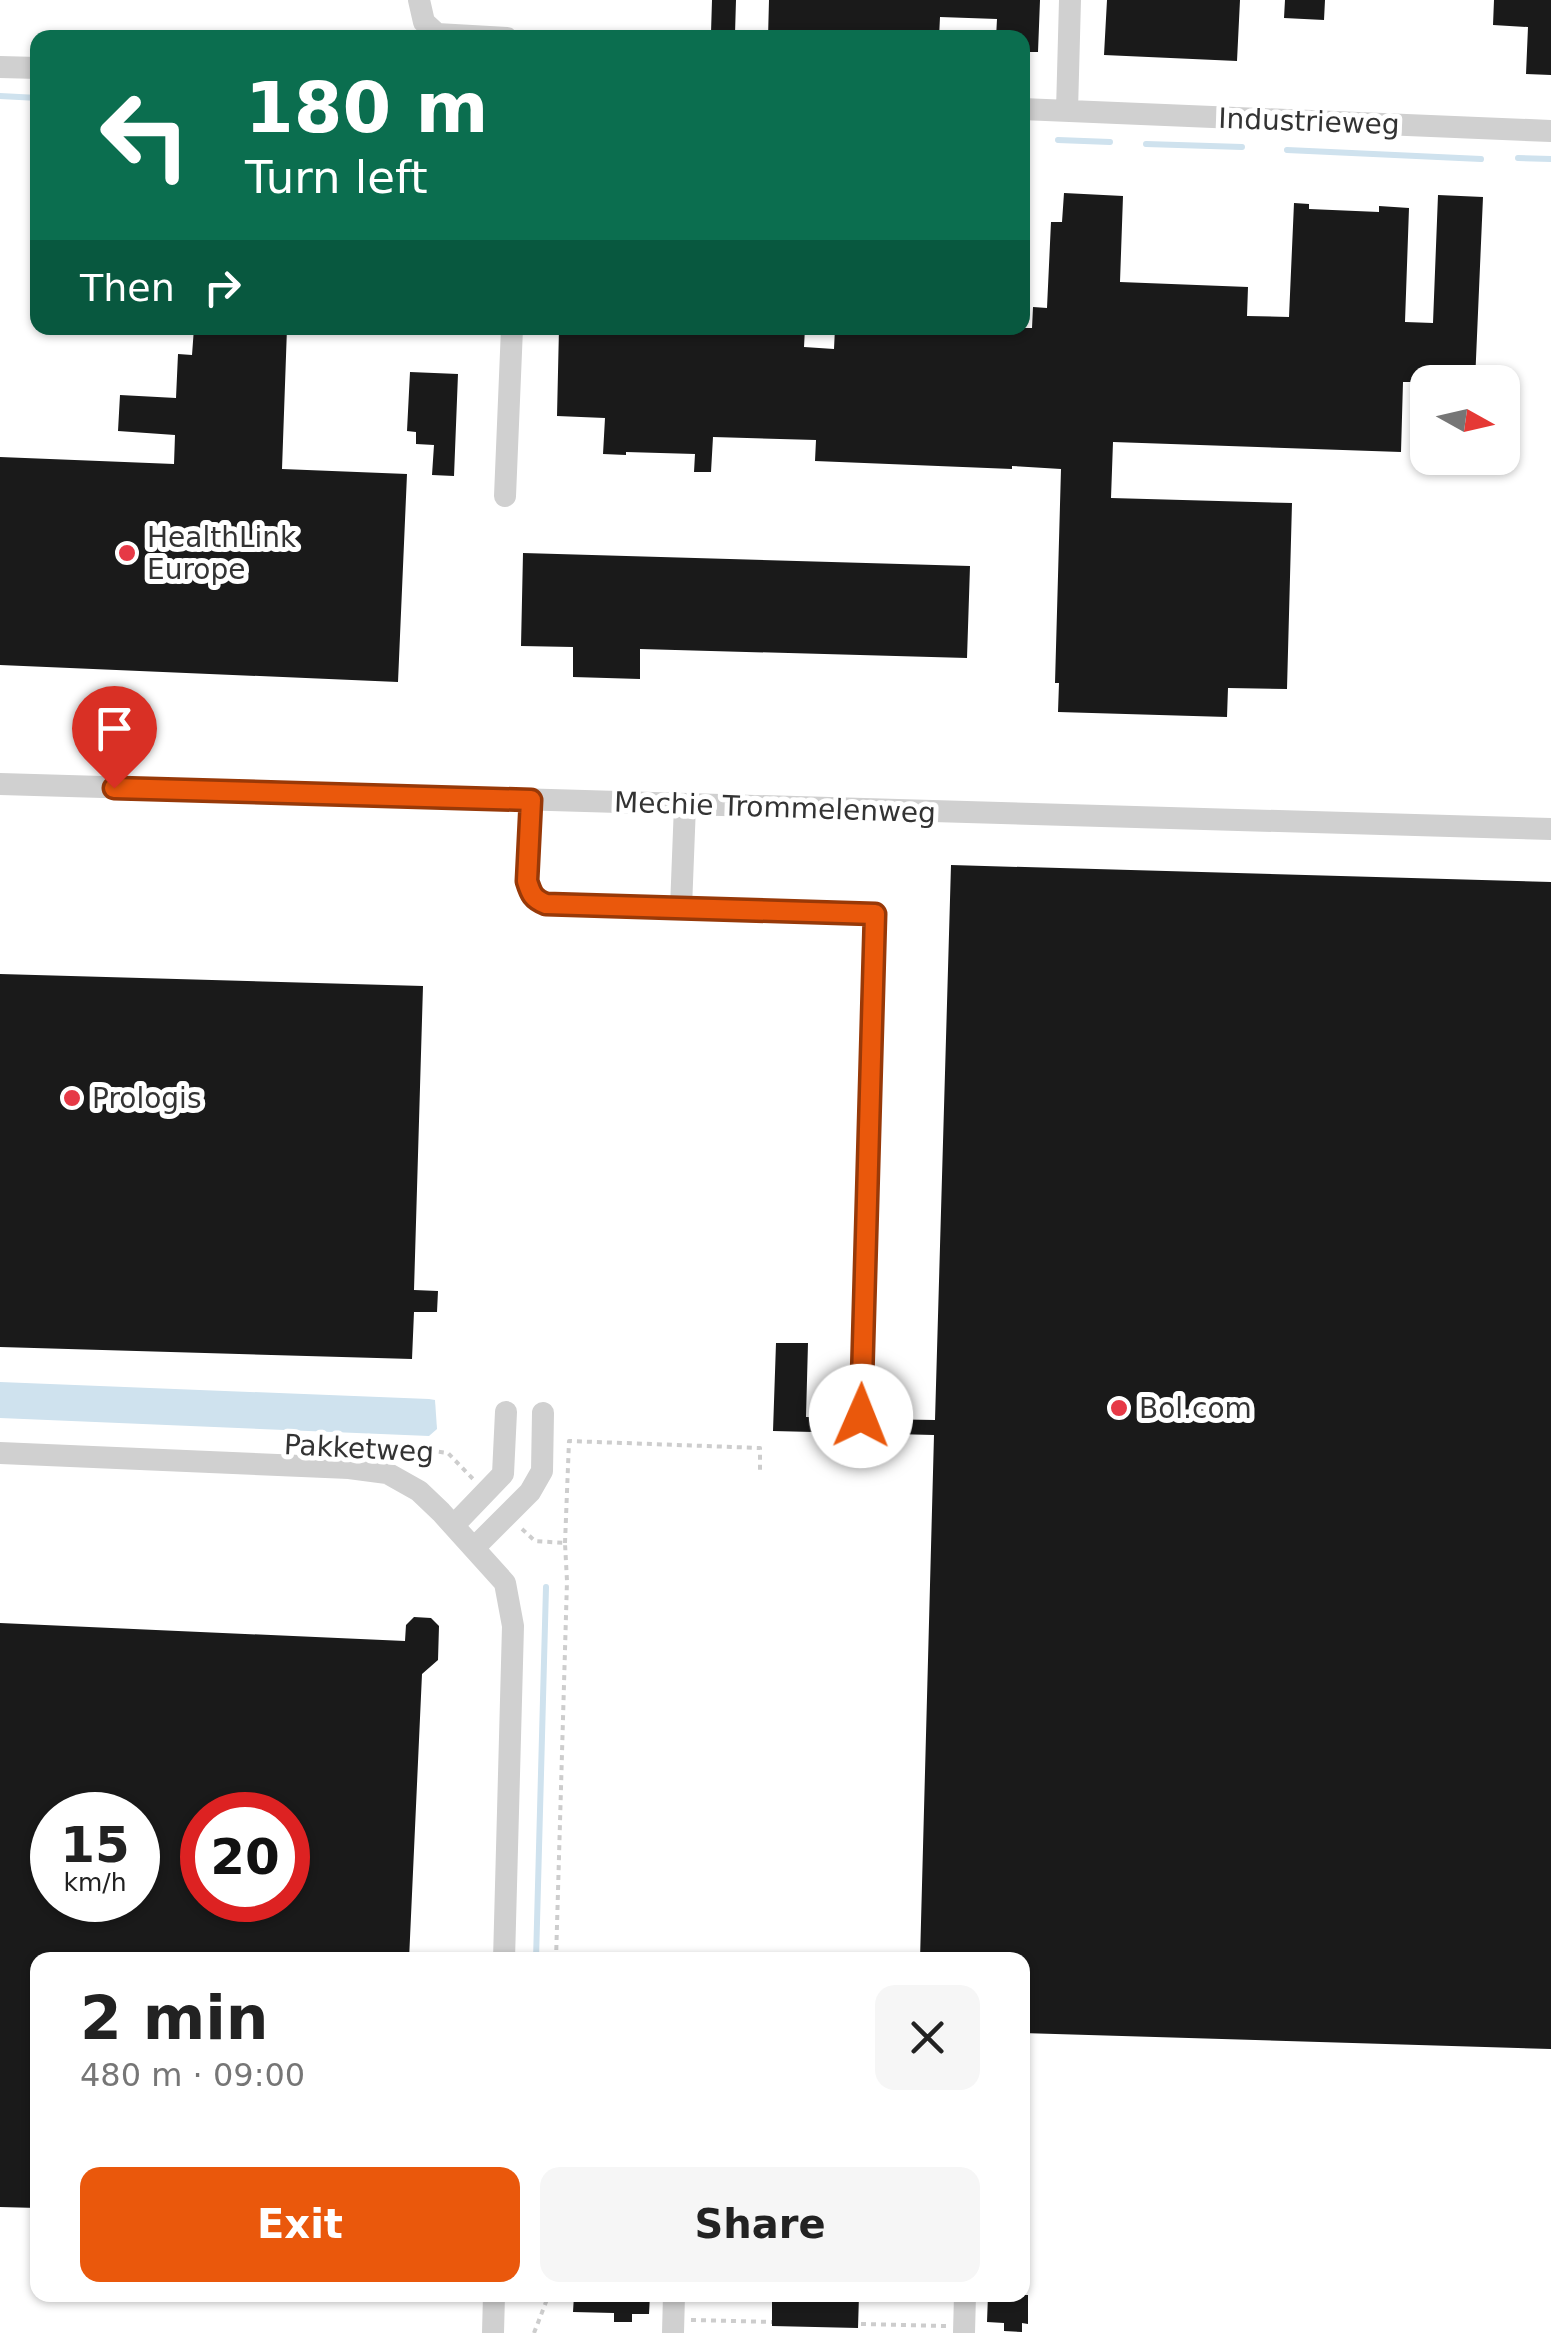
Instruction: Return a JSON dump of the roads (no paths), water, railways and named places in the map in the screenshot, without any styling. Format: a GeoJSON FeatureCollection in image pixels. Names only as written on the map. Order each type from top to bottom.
{"type":"FeatureCollection","features":[{"type":"Feature","properties":{"kind":"street"},"geometry":{"type":"LineString","coordinates":[[419,0],[424,22],[432,30]]}},
{"type":"Feature","properties":{"kind":"street"},"geometry":{"type":"LineString","coordinates":[[1066,111],[1070,0]]}},
{"type":"Feature","properties":{"kind":"street"},"geometry":{"type":"LineString","coordinates":[[0,67],[30,68]]}},
{"type":"Feature","properties":{"kind":"street","name":"Industrieweg"},"geometry":{"type":"LineString","coordinates":[[1030,109],[1551,132]]}},
{"type":"Feature","properties":{"kind":"street"},"geometry":{"type":"LineString","coordinates":[[505,496],[512,335]]}},
{"type":"Feature","properties":{"kind":"street","name":"Mechie Trommelenweg"},"geometry":{"type":"LineString","coordinates":[[0,784],[1551,829]]}},
{"type":"Feature","properties":{"kind":"street"},"geometry":{"type":"LineString","coordinates":[[531,800],[527,881],[530,894],[546,904],[875,914],[861,1416]]}},
{"type":"Feature","properties":{"kind":"street"},"geometry":{"type":"LineString","coordinates":[[682,908],[686,805]]}},
{"type":"Feature","properties":{"kind":"street"},"geometry":{"type":"LineString","coordinates":[[454,1525],[490,1490],[501,1412]]}},
{"type":"Feature","properties":{"kind":"street"},"geometry":{"type":"LineString","coordinates":[[474,1548],[530,1492],[544,1413]]}},
{"type":"Feature","properties":{"kind":"street","name":"Pakketweg"},"geometry":{"type":"LineString","coordinates":[[0,1454],[349,1468],[387,1473],[419,1491],[454,1525],[505,1584],[513,1626],[504,1952]]}},
{"type":"Feature","properties":{"kind":"street"},"geometry":{"type":"LineString","coordinates":[[493,2333],[494,2302]]}},
{"type":"Feature","properties":{"kind":"street"},"geometry":{"type":"LineString","coordinates":[[964,2330],[965,2302]]}},
{"type":"Feature","properties":{"kind":"water"},"geometry":{"type":"Polygon","coordinates":[[[0,1382],[429,1399],[435,1400],[437,1429],[429,1436],[0,1418],[0,1382]]]}},
{"type":"Feature","properties":{"kind":"waterway"},"geometry":{"type":"LineString","coordinates":[[0,96],[30,98]]}},
{"type":"Feature","properties":{"kind":"waterway"},"geometry":{"type":"LineString","coordinates":[[1058,140],[1110,142]]}},
{"type":"Feature","properties":{"kind":"waterway"},"geometry":{"type":"LineString","coordinates":[[1146,144],[1242,147]]}},
{"type":"Feature","properties":{"kind":"waterway"},"geometry":{"type":"LineString","coordinates":[[1287,150],[1481,159]]}},
{"type":"Feature","properties":{"kind":"waterway"},"geometry":{"type":"LineString","coordinates":[[1518,158],[1551,159]]}},
{"type":"Feature","properties":{"kind":"waterway"},"geometry":{"type":"LineString","coordinates":[[536,1952],[546,1587]]}},
{"type":"Feature","properties":{"kind":"place","name":"HealthLink Europe"},"geometry":{"type":"Point","coordinates":[127,553]}},
{"type":"Feature","properties":{"kind":"place","name":"Prologis"},"geometry":{"type":"Point","coordinates":[72,1098]}},
{"type":"Feature","properties":{"kind":"place","name":"Bol.com"},"geometry":{"type":"Point","coordinates":[1119,1408]}}]}
